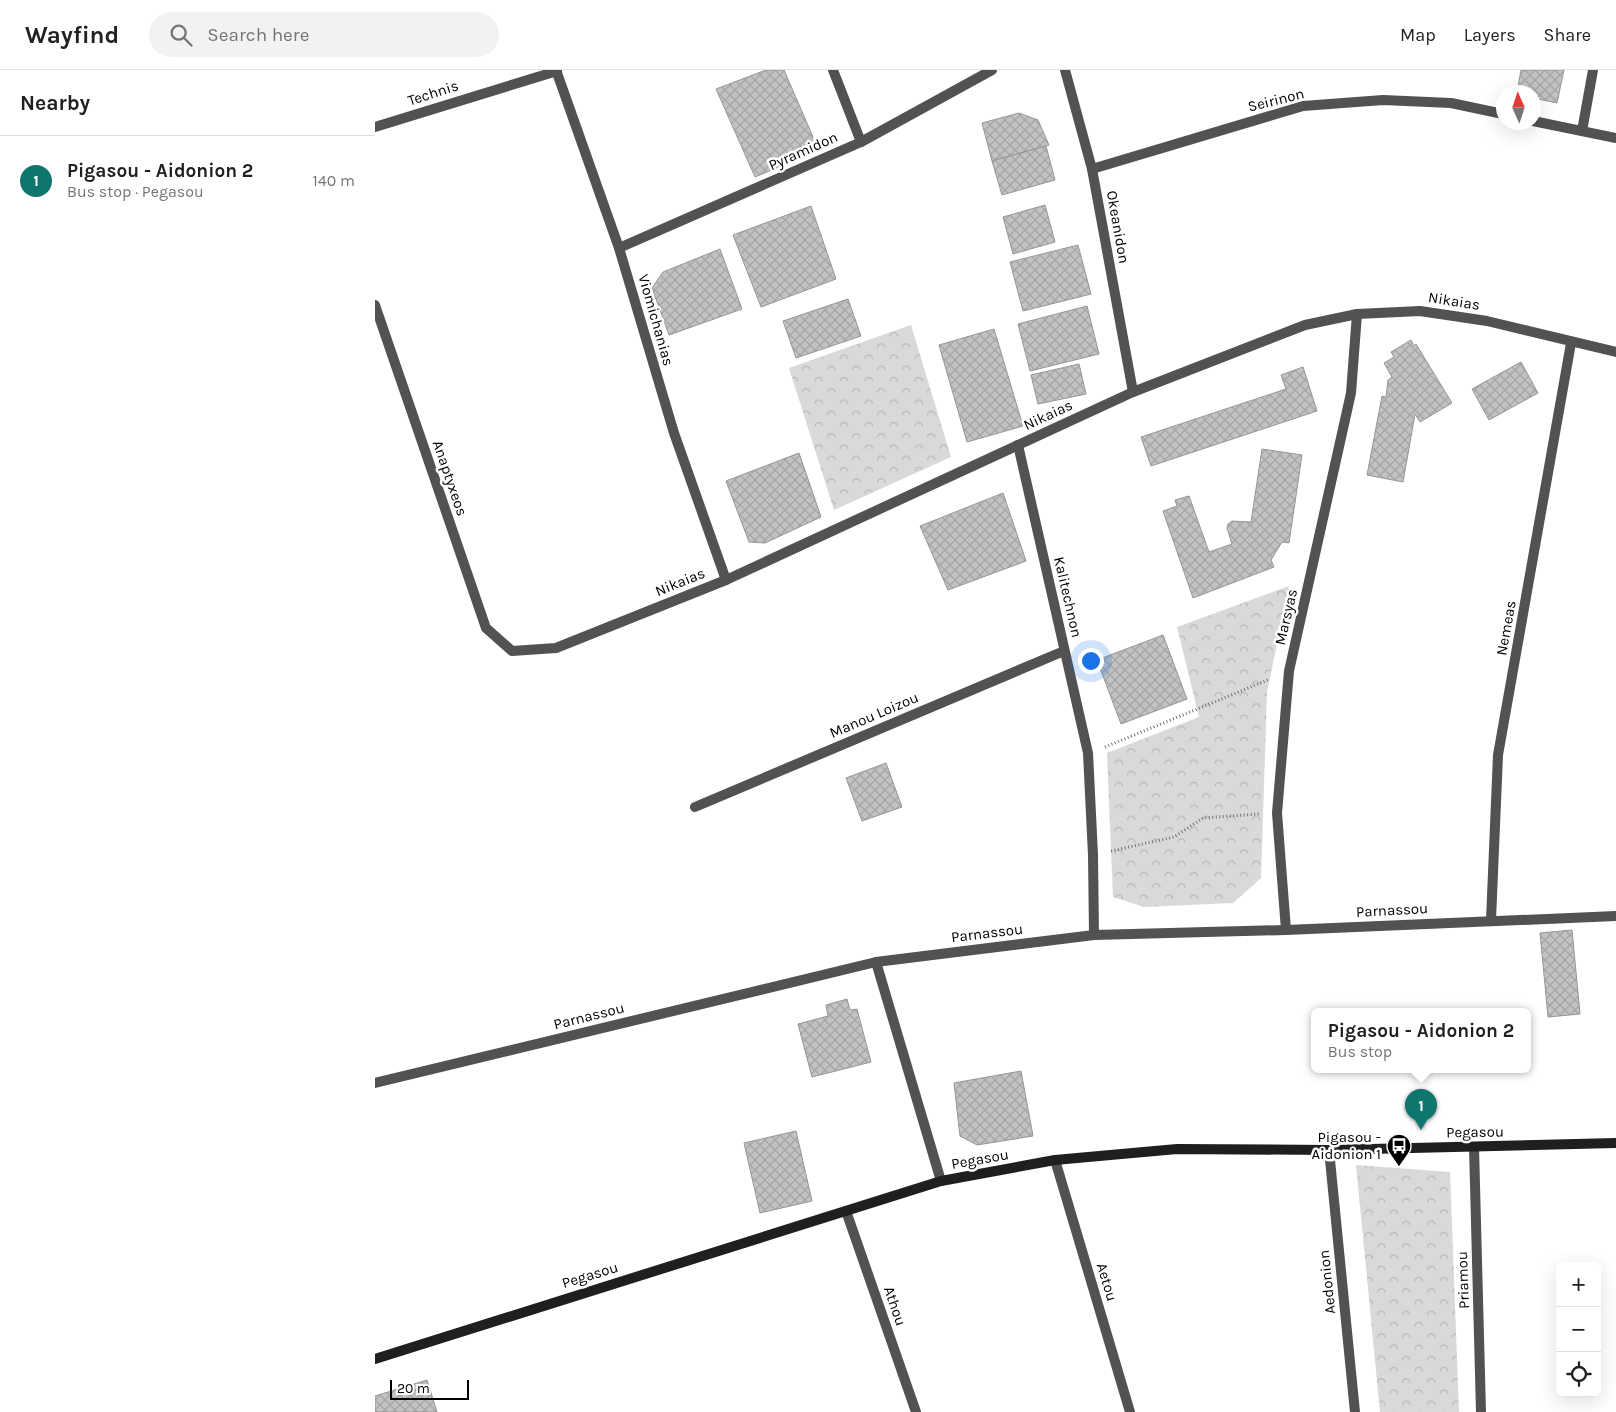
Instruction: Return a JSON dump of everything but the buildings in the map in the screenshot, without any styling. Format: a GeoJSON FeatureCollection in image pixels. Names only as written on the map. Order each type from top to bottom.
{"type":"FeatureCollection","features":[{"type":"Feature","properties":{"kind":"street","name":"Technis"},"geometry":{"type":"LineString","coordinates":[[375,127],[557,70]]}},
{"type":"Feature","properties":{"kind":"street","name":"Viomichanias"},"geometry":{"type":"LineString","coordinates":[[557,70],[619,248],[674,433],[726,580]]}},
{"type":"Feature","properties":{"kind":"street"},"geometry":{"type":"LineString","coordinates":[[833,70],[861,142]]}},
{"type":"Feature","properties":{"kind":"street","name":"Pyramidon"},"geometry":{"type":"LineString","coordinates":[[619,248],[861,142],[992,70]]}},
{"type":"Feature","properties":{"kind":"street","name":"Okeanidon"},"geometry":{"type":"LineString","coordinates":[[1065,70],[1092,169],[1133,392]]}},
{"type":"Feature","properties":{"kind":"street"},"geometry":{"type":"LineString","coordinates":[[1582,131],[1593,70]]}},
{"type":"Feature","properties":{"kind":"street","name":"Seirinon"},"geometry":{"type":"LineString","coordinates":[[1092,169],[1303,106],[1393,100],[1451,103],[1496,113]]}},
{"type":"Feature","properties":{"kind":"street"},"geometry":{"type":"LineString","coordinates":[[1541,122],[1616,138]]}},
{"type":"Feature","properties":{"kind":"street","name":"Anaptyxeos"},"geometry":{"type":"LineString","coordinates":[[375,305],[486,628],[512,651]]}},
{"type":"Feature","properties":{"kind":"street","name":"Nikaias"},"geometry":{"type":"LineString","coordinates":[[512,651],[556,648],[726,580],[1133,392],[1305,325],[1357,314],[1420,311],[1487,321],[1571,343],[1616,352]]}},
{"type":"Feature","properties":{"kind":"street","name":"Marsyas"},"geometry":{"type":"LineString","coordinates":[[1286,930],[1277,813],[1289,671],[1351,393],[1357,314]]}},
{"type":"Feature","properties":{"kind":"street","name":"Nemeas"},"geometry":{"type":"LineString","coordinates":[[1491,920],[1499,755],[1571,343]]}},
{"type":"Feature","properties":{"kind":"street","name":"Kalitechnon"},"geometry":{"type":"LineString","coordinates":[[1018,445],[1088,753],[1093,855],[1094,936]]}},
{"type":"Feature","properties":{"kind":"street","name":"Manou Loizou"},"geometry":{"type":"LineString","coordinates":[[695,807],[1064,651]]}},
{"type":"Feature","properties":{"kind":"street","name":"Parnassou"},"geometry":{"type":"LineString","coordinates":[[375,1083],[876,962],[1094,936],[1616,916]]}},
{"type":"Feature","properties":{"kind":"street"},"geometry":{"type":"LineString","coordinates":[[876,962],[941,1181]]}},
{"type":"Feature","properties":{"kind":"street","name":"Pegasou"},"geometry":{"type":"LineString","coordinates":[[375,1359],[941,1181],[1055,1160],[1177,1149],[1329,1150],[1616,1142]]}},
{"type":"Feature","properties":{"kind":"street","name":"Priamou"},"geometry":{"type":"LineString","coordinates":[[1474,1147],[1481,1412]]}},
{"type":"Feature","properties":{"kind":"street","name":"Aedonion"},"geometry":{"type":"LineString","coordinates":[[1329,1150],[1355,1412]]}},
{"type":"Feature","properties":{"kind":"street","name":"Aetou"},"geometry":{"type":"LineString","coordinates":[[1055,1160],[1130,1412]]}},
{"type":"Feature","properties":{"kind":"street","name":"Athou"},"geometry":{"type":"LineString","coordinates":[[846,1211],[916,1412]]}},
{"type":"Feature","properties":{"kind":"path"},"geometry":{"type":"LineString","coordinates":[[1088,753],[1289,671]]}},
{"type":"Feature","properties":{"kind":"path"},"geometry":{"type":"LineString","coordinates":[[1093,855],[1174,837],[1203,818],[1277,813]]}},
{"type":"Feature","properties":{"kind":"green space"},"geometry":{"type":"Polygon","coordinates":[[[911,325],[951,457],[834,510],[789,368],[911,325]]]}},
{"type":"Feature","properties":{"kind":"green space"},"geometry":{"type":"Polygon","coordinates":[[[1289,586],[1267,692],[1261,878],[1233,903],[1144,907],[1113,897],[1107,753],[1199,717],[1177,627],[1289,586]]]}},
{"type":"Feature","properties":{"kind":"green space"},"geometry":{"type":"Polygon","coordinates":[[[1356,1165],[1450,1172],[1459,1412],[1380,1412],[1356,1165]]]}},
{"type":"Feature","properties":{"kind":"place","name":"Pigasou - Aidonion 2"},"geometry":{"type":"Point","coordinates":[1421,1130]}},
{"type":"Feature","properties":{"kind":"place","name":"Pigasou - Aidonion 1"},"geometry":{"type":"Point","coordinates":[1399,1167]}}]}
